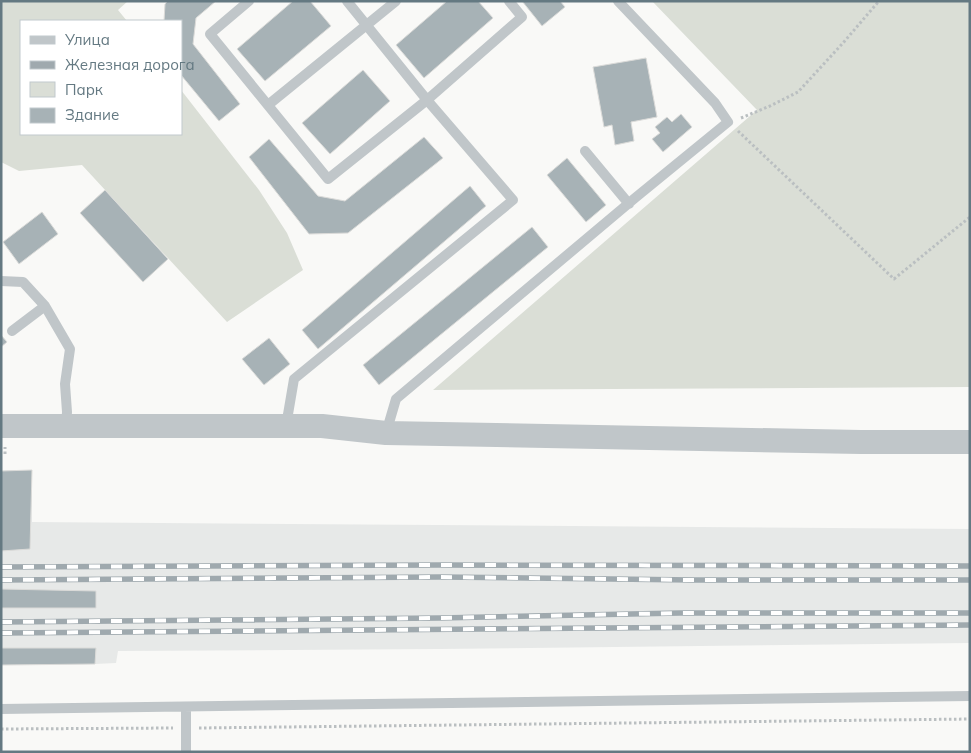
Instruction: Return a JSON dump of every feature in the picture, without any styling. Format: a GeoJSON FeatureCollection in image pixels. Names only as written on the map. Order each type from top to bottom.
{"type":"FeatureCollection","features":[{"type":"Feature","properties":{"kind":"street"},"geometry":{"type":"LineString","coordinates":[[1,426],[322,426],[386,433],[861,442],[970,442]]}},
{"type":"Feature","properties":{"kind":"lane"},"geometry":{"type":"LineString","coordinates":[[249,1],[210,34],[328,179],[427,100],[522,17],[509,1]]}},
{"type":"Feature","properties":{"kind":"lane"},"geometry":{"type":"LineString","coordinates":[[286,426],[294,379],[513,200],[427,100],[347,1]]}},
{"type":"Feature","properties":{"kind":"lane"},"geometry":{"type":"LineString","coordinates":[[268,105],[396,1]]}},
{"type":"Feature","properties":{"kind":"lane"},"geometry":{"type":"LineString","coordinates":[[386,433],[396,399],[728,122],[715,103],[618,1]]}},
{"type":"Feature","properties":{"kind":"lane"},"geometry":{"type":"LineString","coordinates":[[585,151],[629,204]]}},
{"type":"Feature","properties":{"kind":"lane"},"geometry":{"type":"LineString","coordinates":[[1,281],[23,282],[45,306],[70,349],[65,384],[66,426]]}},
{"type":"Feature","properties":{"kind":"lane"},"geometry":{"type":"LineString","coordinates":[[12,331],[45,306]]}},
{"type":"Feature","properties":{"kind":"lane"},"geometry":{"type":"LineString","coordinates":[[1,709],[970,696]]}},
{"type":"Feature","properties":{"kind":"lane"},"geometry":{"type":"LineString","coordinates":[[186,707],[186,752]]}},
{"type":"Feature","properties":{"kind":"path"},"geometry":{"type":"LineString","coordinates":[[879,1],[798,92],[770,106],[728,122],[894,279],[970,217]]}},
{"type":"Feature","properties":{"kind":"path"},"geometry":{"type":"LineString","coordinates":[[1,730],[970,719]]}},
{"type":"Feature","properties":{"kind":"shaded area"},"geometry":{"type":"Polygon","coordinates":[[[32,470],[32,522],[970,529],[970,643],[118,651],[116,663],[95,664],[96,648],[1,649],[1,471],[32,470]]]}},
{"type":"Feature","properties":{"kind":"green space"},"geometry":{"type":"Polygon","coordinates":[[[1,1],[128,1],[118,10],[126,20],[20,20],[20,135],[182,135],[182,91],[259,190],[287,233],[303,270],[227,322],[82,165],[19,171],[1,162],[1,1]]]}},
{"type":"Feature","properties":{"kind":"green space"},"geometry":{"type":"Polygon","coordinates":[[[652,1],[970,1],[970,387],[433,390],[757,110],[652,1]]]}},
{"type":"Feature","properties":{"kind":"building"},"geometry":{"type":"Polygon","coordinates":[[[168,1],[216,1],[196,18],[193,44],[240,104],[219,121],[182,76],[182,20],[164,20],[165,4],[168,1]]]}},
{"type":"Feature","properties":{"kind":"building"},"geometry":{"type":"Polygon","coordinates":[[[293,1],[310,1],[331,26],[265,81],[237,49],[293,1]]]}},
{"type":"Feature","properties":{"kind":"building"},"geometry":{"type":"Polygon","coordinates":[[[447,1],[478,1],[493,18],[424,78],[396,45],[447,1]]]}},
{"type":"Feature","properties":{"kind":"building"},"geometry":{"type":"Polygon","coordinates":[[[522,1],[560,1],[565,7],[542,26],[522,1]]]}},
{"type":"Feature","properties":{"kind":"building"},"geometry":{"type":"Polygon","coordinates":[[[646,58],[657,117],[631,122],[634,141],[615,145],[612,125],[604,127],[593,67],[646,58]]]}},
{"type":"Feature","properties":{"kind":"building"},"geometry":{"type":"Polygon","coordinates":[[[363,70],[390,101],[330,154],[302,123],[363,70]]]}},
{"type":"Feature","properties":{"kind":"building"},"geometry":{"type":"Polygon","coordinates":[[[681,114],[692,127],[663,152],[652,139],[660,133],[655,127],[667,117],[672,122],[681,114]]]}},
{"type":"Feature","properties":{"kind":"building"},"geometry":{"type":"Polygon","coordinates":[[[424,137],[443,158],[348,233],[309,234],[249,157],[269,139],[318,196],[345,201],[424,137]]]}},
{"type":"Feature","properties":{"kind":"building"},"geometry":{"type":"Polygon","coordinates":[[[567,158],[606,205],[586,222],[547,175],[567,158]]]}},
{"type":"Feature","properties":{"kind":"building"},"geometry":{"type":"Polygon","coordinates":[[[470,186],[486,206],[318,349],[302,330],[470,186]]]}},
{"type":"Feature","properties":{"kind":"building"},"geometry":{"type":"Polygon","coordinates":[[[105,190],[168,259],[143,282],[80,213],[105,190]]]}},
{"type":"Feature","properties":{"kind":"building"},"geometry":{"type":"Polygon","coordinates":[[[42,212],[58,234],[19,264],[3,242],[42,212]]]}},
{"type":"Feature","properties":{"kind":"building"},"geometry":{"type":"Polygon","coordinates":[[[532,227],[548,247],[379,385],[363,365],[532,227]]]}},
{"type":"Feature","properties":{"kind":"building"},"geometry":{"type":"Polygon","coordinates":[[[1,335],[7,342],[1,347],[1,335]]]}},
{"type":"Feature","properties":{"kind":"building"},"geometry":{"type":"Polygon","coordinates":[[[269,338],[290,364],[264,385],[242,359],[269,338]]]}},
{"type":"Feature","properties":{"kind":"building"},"geometry":{"type":"Polygon","coordinates":[[[32,470],[30,549],[1,551],[1,471],[32,470]]]}},
{"type":"Feature","properties":{"kind":"building"},"geometry":{"type":"Polygon","coordinates":[[[1,589],[96,591],[96,608],[1,608],[1,589]]]}},
{"type":"Feature","properties":{"kind":"building"},"geometry":{"type":"Polygon","coordinates":[[[1,648],[96,648],[95,664],[1,665],[1,648]]]}},
{"type":"Feature","properties":{"kind":"railway"},"geometry":{"type":"LineString","coordinates":[[1,567],[441,565],[970,566]]}},
{"type":"Feature","properties":{"kind":"railway"},"geometry":{"type":"LineString","coordinates":[[1,580],[440,577],[693,580],[970,580]]}},
{"type":"Feature","properties":{"kind":"railway"},"geometry":{"type":"LineString","coordinates":[[1,622],[440,618],[680,613],[970,613]]}},
{"type":"Feature","properties":{"kind":"railway"},"geometry":{"type":"LineString","coordinates":[[1,633],[970,625]]}}]}
